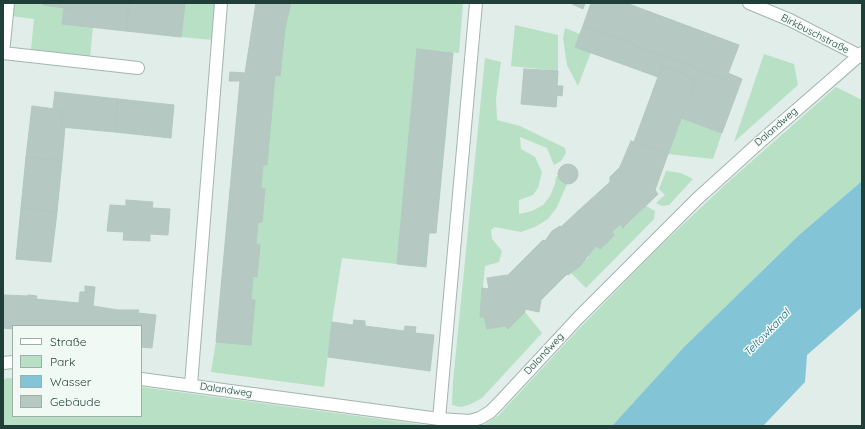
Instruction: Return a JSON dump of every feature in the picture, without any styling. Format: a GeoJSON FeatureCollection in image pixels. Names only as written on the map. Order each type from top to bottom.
{"type":"FeatureCollection","features":[{"type":"Feature","properties":{"kind":"street"},"geometry":{"type":"LineString","coordinates":[[8,3],[3,53],[138,68]]}},
{"type":"Feature","properties":{"kind":"street"},"geometry":{"type":"LineString","coordinates":[[191,385],[221,3]]}},
{"type":"Feature","properties":{"kind":"street"},"geometry":{"type":"LineString","coordinates":[[439,419],[476,3]]}},
{"type":"Feature","properties":{"kind":"street","name":"Birkbuschstraße"},"geometry":{"type":"LineString","coordinates":[[749,3],[790,20],[861,57]]}},
{"type":"Feature","properties":{"kind":"street","name":"Dalandweg"},"geometry":{"type":"LineString","coordinates":[[142,379],[439,419],[470,421],[490,412],[584,311],[692,204],[761,140],[861,57]]}},
{"type":"Feature","properties":{"kind":"green space"},"geometry":{"type":"Polygon","coordinates":[[[12,3],[43,3],[43,5],[64,7],[62,24],[93,27],[90,57],[31,50],[34,19],[11,16],[12,3]]]}},
{"type":"Feature","properties":{"kind":"green space"},"geometry":{"type":"Polygon","coordinates":[[[185,3],[216,3],[213,40],[181,37],[185,3]]]}},
{"type":"Feature","properties":{"kind":"green space"},"geometry":{"type":"Polygon","coordinates":[[[291,3],[463,3],[459,53],[417,49],[397,264],[342,258],[324,387],[211,372],[216,342],[251,344],[255,300],[251,300],[253,276],[257,277],[260,245],[256,244],[258,222],[262,221],[265,189],[261,188],[263,165],[267,165],[275,75],[280,76],[285,28],[291,3]]]}},
{"type":"Feature","properties":{"kind":"green space"},"geometry":{"type":"Polygon","coordinates":[[[515,25],[558,35],[558,71],[511,66],[515,25]]]}},
{"type":"Feature","properties":{"kind":"green space"},"geometry":{"type":"Polygon","coordinates":[[[565,28],[580,34],[575,46],[591,52],[578,86],[567,65],[563,38],[565,28]]]}},
{"type":"Feature","properties":{"kind":"green space"},"geometry":{"type":"Polygon","coordinates":[[[764,54],[794,64],[798,85],[734,142],[764,54]]]}},
{"type":"Feature","properties":{"kind":"green space"},"geometry":{"type":"Polygon","coordinates":[[[485,58],[501,62],[496,99],[497,120],[520,126],[565,148],[566,153],[561,161],[554,165],[547,148],[520,137],[521,149],[535,157],[542,172],[538,188],[533,195],[519,200],[519,214],[532,211],[543,205],[550,196],[556,177],[558,176],[561,182],[567,184],[557,207],[548,219],[535,227],[521,232],[495,227],[491,230],[492,239],[502,251],[499,262],[485,266],[480,316],[484,317],[487,329],[505,326],[508,329],[525,312],[542,333],[482,398],[461,407],[452,405],[453,382],[485,58]]]}},
{"type":"Feature","properties":{"kind":"green space"},"geometry":{"type":"Polygon","coordinates":[[[836,87],[862,100],[862,181],[799,235],[684,347],[612,426],[482,426],[499,415],[576,332],[656,250],[727,183],[836,87]]]}},
{"type":"Feature","properties":{"kind":"green space"},"geometry":{"type":"Polygon","coordinates":[[[681,118],[722,133],[713,159],[668,154],[681,118]]]}},
{"type":"Feature","properties":{"kind":"green space"},"geometry":{"type":"Polygon","coordinates":[[[666,171],[681,173],[693,179],[669,205],[662,206],[656,203],[665,195],[659,189],[666,171]]]}},
{"type":"Feature","properties":{"kind":"green space"},"geometry":{"type":"Polygon","coordinates":[[[646,206],[655,211],[654,219],[586,288],[571,273],[589,257],[588,255],[596,246],[600,249],[608,242],[614,235],[612,232],[620,224],[624,228],[646,206]]]}},
{"type":"Feature","properties":{"kind":"green space"},"geometry":{"type":"Polygon","coordinates":[[[12,378],[12,417],[142,417],[142,387],[432,426],[3,426],[3,380],[12,378]]]}},
{"type":"Feature","properties":{"kind":"water","name":"Teltowkanal"},"geometry":{"type":"Polygon","coordinates":[[[862,181],[862,307],[807,355],[805,382],[763,426],[612,426],[684,347],[799,235],[862,181]]]}},
{"type":"Feature","properties":{"kind":"building"},"geometry":{"type":"Polygon","coordinates":[[[43,3],[74,3],[73,9],[43,5],[43,3]]]}},
{"type":"Feature","properties":{"kind":"building"},"geometry":{"type":"Polygon","coordinates":[[[74,3],[129,3],[126,31],[62,24],[64,7],[73,9],[74,3]]]}},
{"type":"Feature","properties":{"kind":"building"},"geometry":{"type":"Polygon","coordinates":[[[129,3],[185,3],[181,37],[126,31],[129,3]]]}},
{"type":"Feature","properties":{"kind":"building"},"geometry":{"type":"Polygon","coordinates":[[[256,3],[291,3],[285,28],[280,76],[275,75],[267,165],[263,165],[261,188],[265,189],[262,222],[258,222],[256,244],[260,245],[257,277],[253,276],[251,300],[255,300],[251,345],[216,342],[240,81],[229,81],[230,72],[245,73],[256,3]]]}},
{"type":"Feature","properties":{"kind":"building"},"geometry":{"type":"Polygon","coordinates":[[[570,3],[585,3],[583,9],[570,3]]]}},
{"type":"Feature","properties":{"kind":"building"},"geometry":{"type":"Polygon","coordinates":[[[591,3],[626,3],[739,45],[726,79],[583,26],[591,3]]]}},
{"type":"Feature","properties":{"kind":"building"},"geometry":{"type":"Polygon","coordinates":[[[583,26],[726,79],[728,73],[742,79],[722,133],[681,118],[696,79],[662,66],[658,77],[575,47],[583,26]]]}},
{"type":"Feature","properties":{"kind":"building"},"geometry":{"type":"Polygon","coordinates":[[[417,49],[453,53],[436,233],[429,233],[426,267],[397,264],[417,49]]]}},
{"type":"Feature","properties":{"kind":"building"},"geometry":{"type":"Polygon","coordinates":[[[662,66],[696,79],[668,154],[634,142],[662,66]]]}},
{"type":"Feature","properties":{"kind":"building"},"geometry":{"type":"Polygon","coordinates":[[[524,69],[558,71],[557,86],[563,86],[562,96],[557,95],[556,107],[521,104],[524,69]]]}},
{"type":"Feature","properties":{"kind":"building"},"geometry":{"type":"Polygon","coordinates":[[[55,92],[118,99],[115,132],[61,127],[63,110],[53,108],[55,92]]]}},
{"type":"Feature","properties":{"kind":"building"},"geometry":{"type":"Polygon","coordinates":[[[118,99],[174,105],[171,138],[115,132],[118,99]]]}},
{"type":"Feature","properties":{"kind":"building"},"geometry":{"type":"Polygon","coordinates":[[[32,106],[63,110],[61,127],[65,127],[62,161],[26,157],[32,106]]]}},
{"type":"Feature","properties":{"kind":"building"},"geometry":{"type":"Polygon","coordinates":[[[631,141],[668,154],[655,190],[658,194],[623,228],[620,224],[612,232],[614,235],[608,242],[578,211],[610,182],[610,177],[620,167],[631,141]]]}},
{"type":"Feature","properties":{"kind":"building"},"geometry":{"type":"Polygon","coordinates":[[[26,157],[62,161],[57,212],[21,208],[26,157]]]}},
{"type":"Feature","properties":{"kind":"building"},"geometry":{"type":"Polygon","coordinates":[[[568,164],[575,167],[578,174],[575,181],[568,184],[561,181],[558,174],[561,167],[568,164]]]}},
{"type":"Feature","properties":{"kind":"building"},"geometry":{"type":"Polygon","coordinates":[[[126,200],[153,202],[152,208],[170,209],[168,235],[150,234],[150,241],[123,240],[124,232],[107,231],[110,205],[126,206],[126,200]]]}},
{"type":"Feature","properties":{"kind":"building"},"geometry":{"type":"Polygon","coordinates":[[[21,208],[57,212],[51,262],[16,259],[21,208]]]}},
{"type":"Feature","properties":{"kind":"building"},"geometry":{"type":"Polygon","coordinates":[[[578,211],[608,242],[600,249],[596,246],[580,266],[568,275],[567,274],[555,286],[526,257],[543,240],[545,241],[552,231],[560,226],[561,227],[578,211]]]}},
{"type":"Feature","properties":{"kind":"building"},"geometry":{"type":"Polygon","coordinates":[[[526,257],[555,286],[541,300],[539,312],[525,309],[525,312],[508,329],[505,326],[487,329],[484,317],[480,317],[482,288],[489,289],[487,278],[508,275],[526,257]]]}},
{"type":"Feature","properties":{"kind":"building"},"geometry":{"type":"Polygon","coordinates":[[[85,286],[95,287],[93,306],[118,310],[139,310],[138,313],[156,315],[152,348],[142,347],[142,325],[12,325],[12,329],[3,328],[3,295],[28,295],[37,296],[36,299],[79,303],[80,292],[85,292],[85,286]]]}},
{"type":"Feature","properties":{"kind":"building"},"geometry":{"type":"Polygon","coordinates":[[[354,320],[365,321],[365,326],[404,331],[405,326],[416,327],[415,333],[434,335],[430,371],[328,357],[332,322],[353,325],[354,320]]]}}]}
